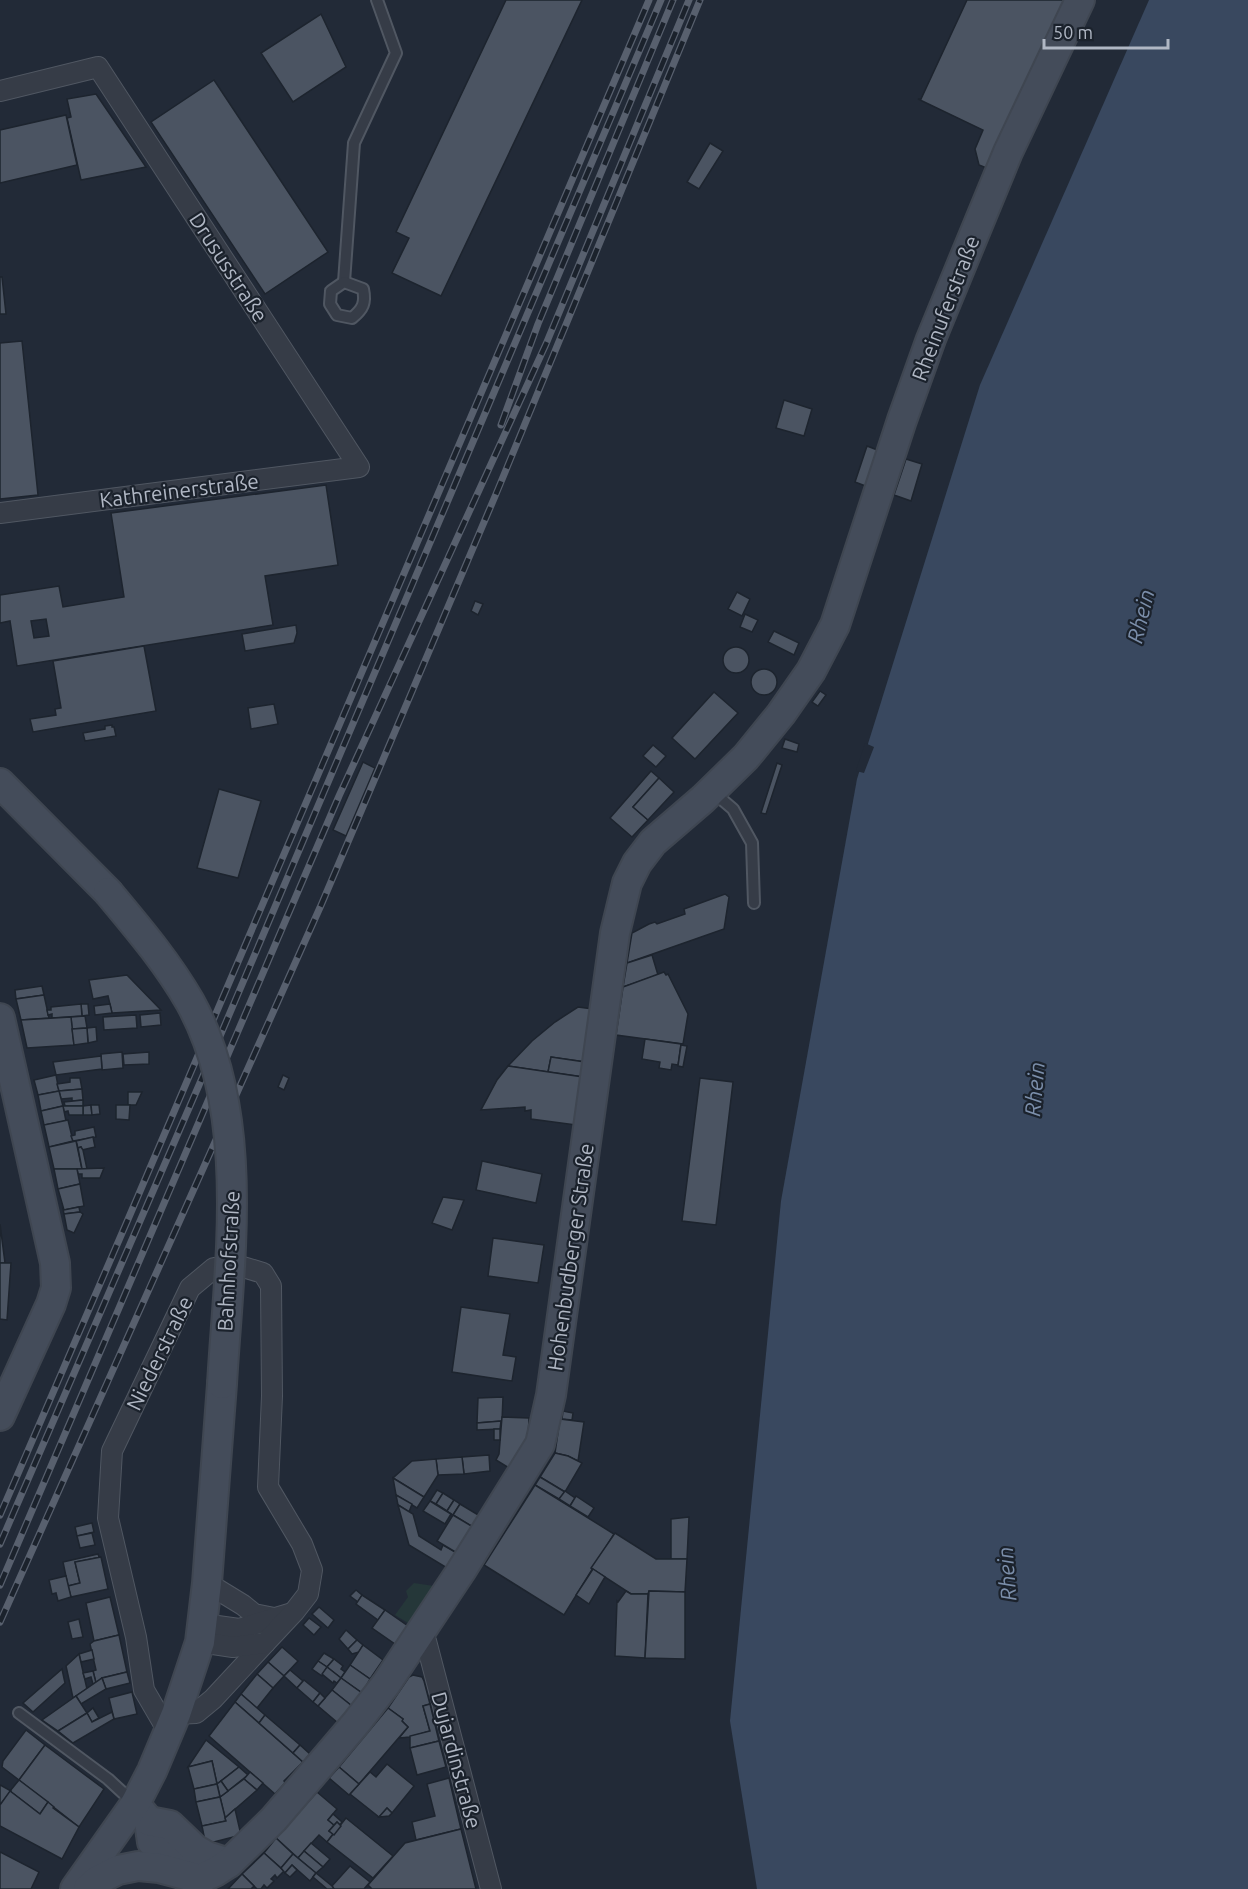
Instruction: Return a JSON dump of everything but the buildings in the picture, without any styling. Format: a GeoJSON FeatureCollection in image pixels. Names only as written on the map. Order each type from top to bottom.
{"type":"FeatureCollection","features":[{"type":"Feature","properties":{"kind":"street","name":"Rheinuferstraße"},"geometry":{"type":"LineString","coordinates":[[835,626],[902,420],[931,339],[1008,152],[1080,0]]}},
{"type":"Feature","properties":{"kind":"street","name":"Drususstraße"},"geometry":{"type":"LineString","coordinates":[[0,91],[98,67],[359,467]]}},
{"type":"Feature","properties":{"kind":"street","name":"Kathreinerstraße"},"geometry":{"type":"LineString","coordinates":[[0,513],[359,467]]}},
{"type":"Feature","properties":{"kind":"street","name":"Hohenbudberger Straße"},"geometry":{"type":"LineString","coordinates":[[199,1884],[229,1863],[274,1819],[356,1724],[419,1635],[484,1536],[540,1444],[551,1395],[615,933],[627,883],[637,863],[654,842],[746,757],[781,714],[811,671],[835,626]]}},
{"type":"Feature","properties":{"kind":"street","name":"Bahnhofstraße"},"geometry":{"type":"LineString","coordinates":[[0,783],[108,892],[158,952],[190,1004],[212,1052],[231,1144],[232,1208],[222,1384],[202,1633],[172,1724],[152,1771],[142,1813],[75,1889]]}},
{"type":"Feature","properties":{"kind":"street"},"geometry":{"type":"LineString","coordinates":[[0,1017],[57,1280],[51,1304],[0,1416]]}},
{"type":"Feature","properties":{"kind":"street","name":"Niederstraße"},"geometry":{"type":"LineString","coordinates":[[243,1267],[253,1270],[263,1274],[271,1286],[272,1396],[268,1487],[302,1544],[312,1570],[308,1594],[285,1615],[265,1643],[213,1699],[196,1713],[172,1724],[144,1690],[136,1636],[108,1518],[112,1451],[190,1288],[214,1268],[243,1267]]}},
{"type":"Feature","properties":{"kind":"street"},"geometry":{"type":"LineString","coordinates":[[207,1583],[254,1614],[285,1615]]}},
{"type":"Feature","properties":{"kind":"street"},"geometry":{"type":"LineString","coordinates":[[202,1633],[239,1629],[285,1615]]}},
{"type":"Feature","properties":{"kind":"street"},"geometry":{"type":"LineString","coordinates":[[202,1633],[233,1647],[265,1643]]}},
{"type":"Feature","properties":{"kind":"street","name":"Dujardinstraße"},"geometry":{"type":"LineString","coordinates":[[419,1635],[426,1641],[491,1889]]}},
{"type":"Feature","properties":{"kind":"street"},"geometry":{"type":"LineString","coordinates":[[142,1813],[171,1825],[195,1849],[207,1856],[229,1863]]}},
{"type":"Feature","properties":{"kind":"street"},"geometry":{"type":"LineString","coordinates":[[142,1813],[152,1842],[199,1884]]}},
{"type":"Feature","properties":{"kind":"street"},"geometry":{"type":"LineString","coordinates":[[88,1889],[98,1880],[118,1870],[138,1866],[159,1868],[199,1884]]}},
{"type":"Feature","properties":{"kind":"lane"},"geometry":{"type":"LineString","coordinates":[[345,282],[354,143],[396,53],[377,0]]}},
{"type":"Feature","properties":{"kind":"lane"},"geometry":{"type":"LineString","coordinates":[[712,790],[733,809],[752,843],[754,903]]}},
{"type":"Feature","properties":{"kind":"lane"},"geometry":{"type":"LineString","coordinates":[[19,1713],[108,1779],[142,1813]]}},
{"type":"Feature","properties":{"kind":"shaded area"},"geometry":{"type":"Polygon","coordinates":[[[414,1583],[434,1586],[408,1623],[395,1615],[408,1597],[406,1591],[414,1583]]]}},
{"type":"Feature","properties":{"kind":"water","name":"Rhein"},"geometry":{"type":"Polygon","coordinates":[[[1149,0],[1248,0],[1248,1889],[757,1889],[730,1721],[781,1201],[857,779],[980,385],[1149,0]]]}},
{"type":"Feature","properties":{"kind":"pier"},"geometry":{"type":"Polygon","coordinates":[[[865,743],[874,747],[864,773],[856,771],[865,743]]]}},
{"type":"Feature","properties":{"kind":"railway"},"geometry":{"type":"LineString","coordinates":[[0,1515],[649,0]]}},
{"type":"Feature","properties":{"kind":"railway"},"geometry":{"type":"LineString","coordinates":[[0,1544],[209,1062],[661,0]]}},
{"type":"Feature","properties":{"kind":"railway"},"geometry":{"type":"LineString","coordinates":[[501,425],[538,324],[673,0]]}},
{"type":"Feature","properties":{"kind":"railway"},"geometry":{"type":"LineString","coordinates":[[0,1585],[339,796],[546,344],[689,0]]}},
{"type":"Feature","properties":{"kind":"railway"},"geometry":{"type":"LineString","coordinates":[[0,1622],[322,903],[496,494],[700,0]]}}]}
